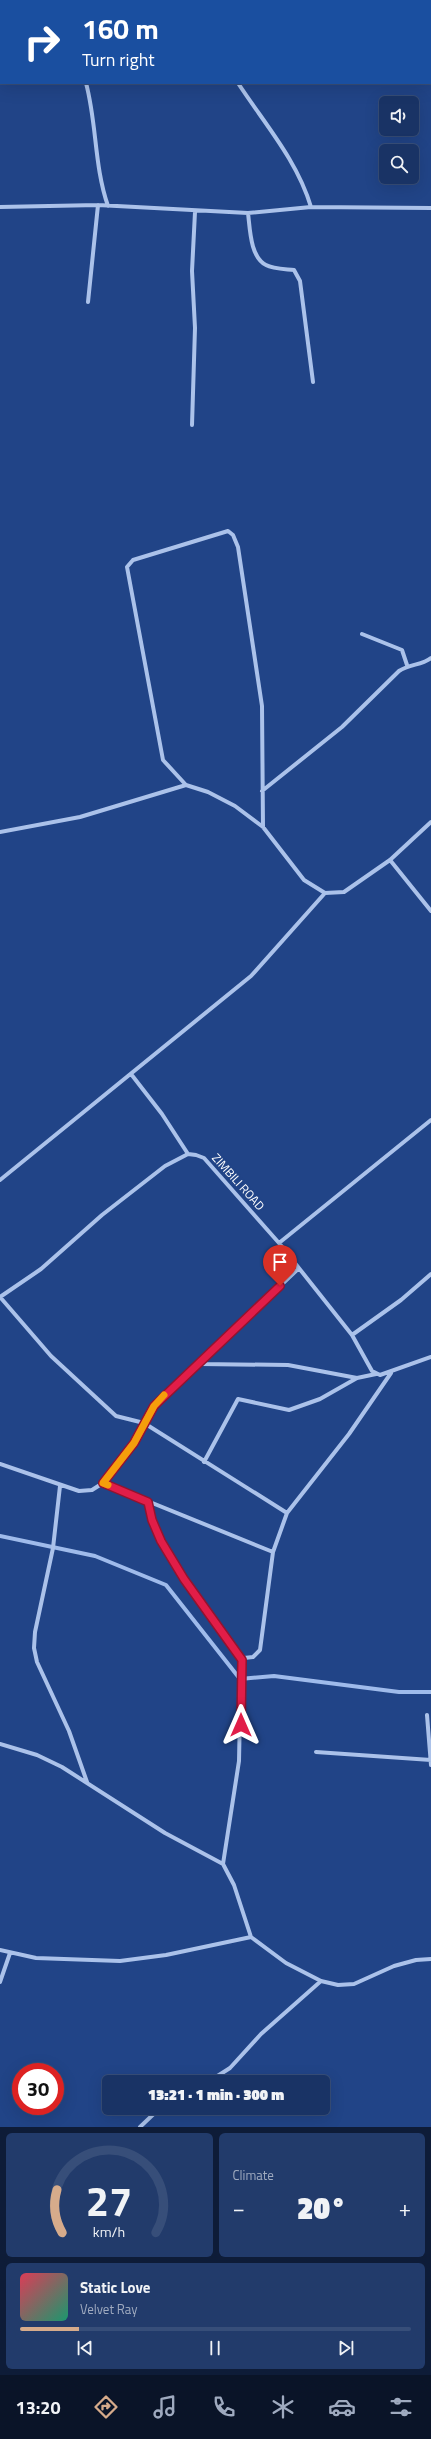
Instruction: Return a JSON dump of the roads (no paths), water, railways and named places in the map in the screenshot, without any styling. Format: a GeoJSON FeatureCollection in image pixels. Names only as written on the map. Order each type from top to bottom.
{"type":"FeatureCollection","features":[{"type":"Feature","properties":{"kind":"street"},"geometry":{"type":"LineString","coordinates":[[86,84],[94,124],[99,172],[108,206]]}},
{"type":"Feature","properties":{"kind":"street"},"geometry":{"type":"LineString","coordinates":[[239,84],[295,167],[305,186],[311,207]]}},
{"type":"Feature","properties":{"kind":"street"},"geometry":{"type":"LineString","coordinates":[[88,302],[98,205]]}},
{"type":"Feature","properties":{"kind":"street"},"geometry":{"type":"LineString","coordinates":[[0,207],[98,205],[195,212],[248,213],[311,207],[431,208]]}},
{"type":"Feature","properties":{"kind":"street"},"geometry":{"type":"LineString","coordinates":[[192,425],[195,328],[192,271],[195,212]]}},
{"type":"Feature","properties":{"kind":"street"},"geometry":{"type":"LineString","coordinates":[[248,213],[254,248],[259,259],[266,265],[294,270],[300,281],[313,382]]}},
{"type":"Feature","properties":{"kind":"street"},"geometry":{"type":"LineString","coordinates":[[263,828],[263,736],[261,699],[238,547],[233,535],[228,531],[133,560],[127,566],[164,760],[186,785],[208,792],[235,806],[263,828],[304,880],[325,893],[344,892],[390,860],[431,822]]}},
{"type":"Feature","properties":{"kind":"street"},"geometry":{"type":"LineString","coordinates":[[362,634],[402,650],[408,665]]}},
{"type":"Feature","properties":{"kind":"street"},"geometry":{"type":"LineString","coordinates":[[262,791],[342,727],[399,671],[408,665],[427,661],[431,658]]}},
{"type":"Feature","properties":{"kind":"street"},"geometry":{"type":"LineString","coordinates":[[0,832],[80,817],[186,785]]}},
{"type":"Feature","properties":{"kind":"street"},"geometry":{"type":"LineString","coordinates":[[390,860],[431,911]]}},
{"type":"Feature","properties":{"kind":"street"},"geometry":{"type":"LineString","coordinates":[[0,1180],[251,976],[325,893]]}},
{"type":"Feature","properties":{"kind":"street"},"geometry":{"type":"LineString","coordinates":[[131,1074],[162,1114],[188,1154],[166,1166],[142,1183],[102,1215],[41,1269],[0,1297],[51,1356],[116,1416],[144,1423],[287,1513]]}},
{"type":"Feature","properties":{"kind":"street"},"geometry":{"type":"LineString","coordinates":[[279,1244],[431,1120]]}},
{"type":"Feature","properties":{"kind":"street","name":"ZIMBILI ROAD"},"geometry":{"type":"LineString","coordinates":[[188,1154],[204,1158],[279,1244],[352,1335],[361,1353],[376,1374]]}},
{"type":"Feature","properties":{"kind":"street"},"geometry":{"type":"LineString","coordinates":[[0,1464],[60,1486],[79,1491],[92,1490],[103,1483],[134,1443],[154,1406],[167,1392],[200,1364],[298,1269]]}},
{"type":"Feature","properties":{"kind":"street"},"geometry":{"type":"LineString","coordinates":[[352,1335],[401,1300],[431,1274]]}},
{"type":"Feature","properties":{"kind":"street"},"geometry":{"type":"LineString","coordinates":[[204,1462],[238,1398],[288,1410],[320,1399],[357,1378],[391,1373],[431,1357]]}},
{"type":"Feature","properties":{"kind":"street"},"geometry":{"type":"LineString","coordinates":[[200,1364],[288,1365],[357,1378]]}},
{"type":"Feature","properties":{"kind":"street"},"geometry":{"type":"LineString","coordinates":[[242,1660],[246,1657],[253,1657],[260,1650],[274,1552],[287,1513],[349,1434],[391,1373]]}},
{"type":"Feature","properties":{"kind":"street"},"geometry":{"type":"LineString","coordinates":[[103,1483],[274,1552]]}},
{"type":"Feature","properties":{"kind":"street"},"geometry":{"type":"LineString","coordinates":[[60,1486],[53,1548],[35,1632],[34,1648],[37,1662],[69,1731],[87,1783]]}},
{"type":"Feature","properties":{"kind":"street"},"geometry":{"type":"LineString","coordinates":[[148,1502],[152,1520],[161,1541],[184,1579],[242,1660],[239,1761],[223,1864]]}},
{"type":"Feature","properties":{"kind":"street"},"geometry":{"type":"LineString","coordinates":[[427,1715],[431,1765]]}},
{"type":"Feature","properties":{"kind":"street"},"geometry":{"type":"LineString","coordinates":[[0,1744],[37,1755],[87,1783],[165,1833],[223,1864],[234,1885],[251,1936],[286,1963],[321,1981],[338,1985],[354,1984],[394,1966],[416,1960],[431,1960]]}},
{"type":"Feature","properties":{"kind":"street"},"geometry":{"type":"LineString","coordinates":[[316,1752],[430,1760]]}},
{"type":"Feature","properties":{"kind":"street"},"geometry":{"type":"LineString","coordinates":[[0,1950],[36,1958],[120,1961],[166,1955],[251,1936]]}},
{"type":"Feature","properties":{"kind":"street"},"geometry":{"type":"LineString","coordinates":[[0,1982],[10,1953]]}},
{"type":"Feature","properties":{"kind":"street"},"geometry":{"type":"LineString","coordinates":[[219,2075],[230,2068],[261,2034],[321,1981]]}},
{"type":"Feature","properties":{"kind":"street"},"geometry":{"type":"LineString","coordinates":[[140,2127],[153,2115]]}},
{"type":"Feature","properties":{"kind":"waterway"},"geometry":{"type":"LineString","coordinates":[[0,1536],[95,1556],[166,1585],[240,1679],[274,1676],[399,1692],[431,1692]]}}]}
